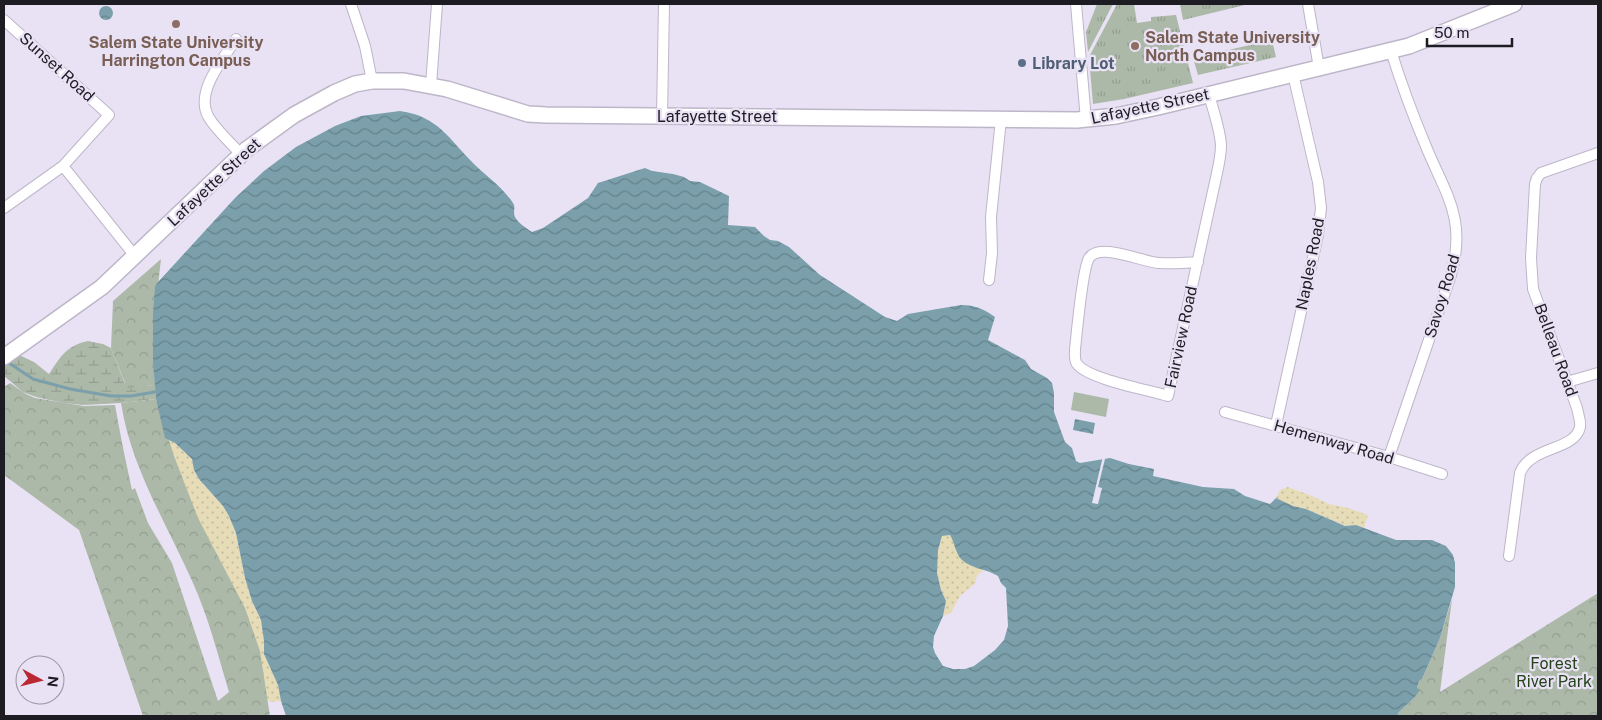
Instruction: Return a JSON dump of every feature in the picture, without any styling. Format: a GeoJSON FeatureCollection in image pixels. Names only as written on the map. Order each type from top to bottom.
{"type":"FeatureCollection","features":[{"type":"Feature","properties":{"kind":"main road","name":"Lafayette Street"},"geometry":{"type":"LineString","coordinates":[[4,357],[102,287],[241,154],[268,132],[314,104],[348,87],[372,81],[404,80],[431,85],[528,114],[546,116],[1086,120],[1130,113],[1391,51],[1409,46],[1514,4]]}},
{"type":"Feature","properties":{"kind":"street"},"geometry":{"type":"LineString","coordinates":[[351,4],[365,46],[372,81]]}},
{"type":"Feature","properties":{"kind":"street"},"geometry":{"type":"LineString","coordinates":[[431,85],[436,4]]}},
{"type":"Feature","properties":{"kind":"street"},"geometry":{"type":"LineString","coordinates":[[662,116],[664,4]]}},
{"type":"Feature","properties":{"kind":"street"},"geometry":{"type":"LineString","coordinates":[[1076,4],[1086,120]]}},
{"type":"Feature","properties":{"kind":"street"},"geometry":{"type":"LineString","coordinates":[[1308,4],[1318,68]]}},
{"type":"Feature","properties":{"kind":"street","name":"Sunset Road"},"geometry":{"type":"LineString","coordinates":[[4,20],[109,115],[63,166]]}},
{"type":"Feature","properties":{"kind":"street"},"geometry":{"type":"LineString","coordinates":[[236,40],[214,73],[206,91],[204,105],[208,116],[241,154]]}},
{"type":"Feature","properties":{"kind":"street","name":"Savoy Road"},"geometry":{"type":"LineString","coordinates":[[1389,456],[1451,275],[1456,258],[1457,242],[1453,207],[1410,110],[1391,51]]}},
{"type":"Feature","properties":{"kind":"street","name":"Naples Road"},"geometry":{"type":"LineString","coordinates":[[1276,425],[1318,235],[1321,208],[1318,182],[1293,74]]}},
{"type":"Feature","properties":{"kind":"street","name":"Fairview Road"},"geometry":{"type":"LineString","coordinates":[[1198,262],[1158,263],[1147,262],[1114,252],[1094,253],[1089,258],[1086,266],[1075,349],[1075,359],[1078,366],[1089,373],[1108,380],[1168,396],[1198,262],[1217,173],[1221,146],[1209,94]]}},
{"type":"Feature","properties":{"kind":"street"},"geometry":{"type":"LineString","coordinates":[[990,280],[992,253],[991,217],[1001,119]]}},
{"type":"Feature","properties":{"kind":"street","name":"Belleau Road"},"geometry":{"type":"LineString","coordinates":[[1509,556],[1520,473],[1523,464],[1531,458],[1568,442],[1576,436],[1580,428],[1580,420],[1576,408],[1533,289],[1531,258],[1537,178],[1541,173],[1598,153]]}},
{"type":"Feature","properties":{"kind":"street"},"geometry":{"type":"LineString","coordinates":[[5,203],[63,166],[135,256]]}},
{"type":"Feature","properties":{"kind":"street"},"geometry":{"type":"LineString","coordinates":[[1567,382],[1598,372]]}},
{"type":"Feature","properties":{"kind":"street","name":"Hemenway Road"},"geometry":{"type":"LineString","coordinates":[[1225,412],[1389,456],[1442,474]]}},
{"type":"Feature","properties":{"kind":"green space"},"geometry":{"type":"Polygon","coordinates":[[[1097,4],[1113,4],[1088,52],[1086,32],[1097,4]]]}},
{"type":"Feature","properties":{"kind":"green space"},"geometry":{"type":"Polygon","coordinates":[[[1117,4],[1134,4],[1137,23],[1151,21],[1151,17],[1176,15],[1193,83],[1093,104],[1089,57],[1117,4]]]}},
{"type":"Feature","properties":{"kind":"green space"},"geometry":{"type":"Polygon","coordinates":[[[1180,4],[1249,4],[1183,20],[1180,4]]]}},
{"type":"Feature","properties":{"kind":"green space"},"geometry":{"type":"Polygon","coordinates":[[[1272,40],[1276,57],[1198,75],[1193,58],[1272,40]]]}},
{"type":"Feature","properties":{"kind":"green space"},"geometry":{"type":"Polygon","coordinates":[[[161,259],[155,322],[155,385],[121,389],[120,386],[125,383],[111,348],[113,301],[161,259]]]}},
{"type":"Feature","properties":{"kind":"green space"},"geometry":{"type":"Polygon","coordinates":[[[88,341],[111,348],[125,384],[121,388],[155,385],[156,399],[84,405],[64,403],[23,392],[4,376],[4,348],[34,362],[49,374],[69,349],[88,341]]]}},
{"type":"Feature","properties":{"kind":"green space"},"geometry":{"type":"Polygon","coordinates":[[[10,383],[35,398],[84,406],[115,405],[132,490],[135,488],[148,523],[172,563],[218,701],[229,692],[209,624],[193,583],[141,473],[126,427],[121,403],[156,399],[174,456],[198,518],[245,608],[260,651],[270,716],[143,716],[79,530],[4,475],[4,387],[10,383]]]}},
{"type":"Feature","properties":{"kind":"green space"},"geometry":{"type":"Polygon","coordinates":[[[1074,392],[1109,399],[1106,417],[1071,410],[1074,392]]]}},
{"type":"Feature","properties":{"kind":"green space","name":"Forest River Park"},"geometry":{"type":"Polygon","coordinates":[[[1598,593],[1598,716],[1399,716],[1398,713],[1414,698],[1419,681],[1422,679],[1440,638],[1452,599],[1440,692],[1598,593]]]}},
{"type":"Feature","properties":{"kind":"sand"},"geometry":{"type":"Polygon","coordinates":[[[165,438],[175,443],[192,459],[194,470],[199,479],[223,506],[229,516],[236,533],[245,578],[252,601],[261,620],[264,654],[278,685],[281,701],[270,702],[260,688],[233,601],[228,575],[201,527],[165,438]]]}},
{"type":"Feature","properties":{"kind":"sand"},"geometry":{"type":"Polygon","coordinates":[[[1288,487],[1329,504],[1368,515],[1364,528],[1356,525],[1346,526],[1276,498],[1280,490],[1288,487]]]}},
{"type":"Feature","properties":{"kind":"sand"},"geometry":{"type":"Polygon","coordinates":[[[950,535],[955,543],[957,553],[971,565],[984,570],[977,575],[976,583],[960,596],[951,613],[943,616],[946,601],[937,573],[938,550],[942,536],[950,535]]]}},
{"type":"Feature","properties":{"kind":"water"},"geometry":{"type":"Polygon","coordinates":[[[106,6],[111,8],[113,13],[111,18],[106,20],[101,18],[99,13],[101,8],[106,6]]]}},
{"type":"Feature","properties":{"kind":"water"},"geometry":{"type":"Polygon","coordinates":[[[400,111],[434,123],[510,199],[514,205],[516,219],[532,232],[543,228],[588,198],[598,183],[645,168],[700,182],[729,196],[728,225],[755,227],[770,240],[778,241],[789,247],[820,275],[885,317],[897,321],[908,314],[961,305],[979,308],[995,317],[988,340],[1025,360],[1031,369],[1052,383],[1054,412],[1065,442],[1072,448],[1076,461],[1080,463],[1110,458],[1154,469],[1153,476],[1203,487],[1234,489],[1245,496],[1270,504],[1276,498],[1345,526],[1356,525],[1396,540],[1432,540],[1446,546],[1453,555],[1455,563],[1455,587],[1440,638],[1422,679],[1419,681],[1417,688],[1420,690],[1398,713],[1399,716],[286,716],[278,685],[264,654],[261,620],[252,601],[245,578],[236,533],[229,516],[223,506],[199,479],[194,470],[192,459],[175,443],[165,438],[156,399],[153,363],[155,286],[235,198],[264,171],[296,147],[335,126],[361,116],[400,111]],[[950,535],[942,536],[938,550],[937,573],[946,601],[943,616],[934,636],[933,647],[943,666],[953,669],[965,669],[974,666],[995,650],[1004,640],[1008,626],[1006,588],[998,576],[962,560],[950,535]]]}},
{"type":"Feature","properties":{"kind":"water"},"geometry":{"type":"Polygon","coordinates":[[[1075,419],[1095,423],[1093,434],[1073,430],[1075,419]]]}},
{"type":"Feature","properties":{"kind":"pier"},"geometry":{"type":"Polygon","coordinates":[[[1106,455],[1098,487],[1102,488],[1098,504],[1092,503],[1103,456],[1106,455]]]}},
{"type":"Feature","properties":{"kind":"waterway"},"geometry":{"type":"LineString","coordinates":[[6,361],[33,379],[70,389],[111,396],[131,396],[155,392]]}},
{"type":"Feature","properties":{"kind":"place","name":"Salem State University Harrington Campus"},"geometry":{"type":"Point","coordinates":[176,24]}},
{"type":"Feature","properties":{"kind":"place","name":"Salem State University North Campus"},"geometry":{"type":"Point","coordinates":[1135,46]}},
{"type":"Feature","properties":{"kind":"place","name":"Library Lot"},"geometry":{"type":"Point","coordinates":[1022,63]}}]}
